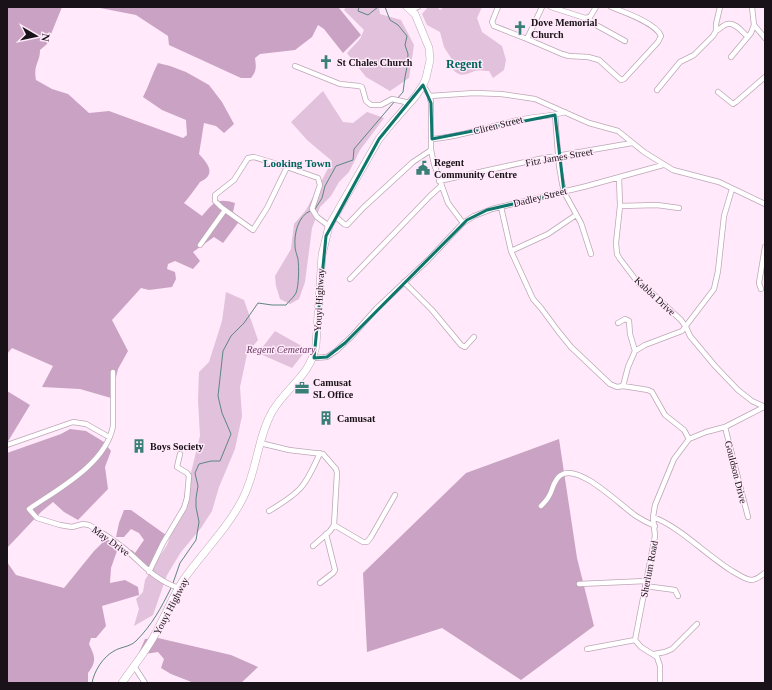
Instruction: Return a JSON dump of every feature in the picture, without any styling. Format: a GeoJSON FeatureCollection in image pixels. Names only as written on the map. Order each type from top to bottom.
{"type":"FeatureCollection","features":[{"type":"Feature","properties":{"kind":"main road","name":"Youyi Highway"},"geometry":{"type":"LineString","coordinates":[[122,683],[154,638],[176,587],[229,522],[243,498],[253,475],[265,426],[272,412],[285,394],[308,368],[314,358],[317,340],[322,255],[329,226],[380,139],[423,85],[429,68],[429,54],[426,41],[414,9]]}},
{"type":"Feature","properties":{"kind":"street"},"geometry":{"type":"LineString","coordinates":[[498,7],[492,22],[496,28],[562,54],[588,57],[599,60],[621,80],[624,79],[658,42],[660,39],[660,34],[641,19],[611,7]]}},
{"type":"Feature","properties":{"kind":"street"},"geometry":{"type":"LineString","coordinates":[[527,39],[542,7]]}},
{"type":"Feature","properties":{"kind":"street"},"geometry":{"type":"LineString","coordinates":[[551,7],[582,18],[588,18],[596,25],[625,41]]}},
{"type":"Feature","properties":{"kind":"street"},"geometry":{"type":"LineString","coordinates":[[588,18],[592,15],[596,7]]}},
{"type":"Feature","properties":{"kind":"street"},"geometry":{"type":"LineString","coordinates":[[716,31],[720,7]]}},
{"type":"Feature","properties":{"kind":"street"},"geometry":{"type":"LineString","coordinates":[[732,56],[751,33],[754,25],[752,7]]}},
{"type":"Feature","properties":{"kind":"street"},"geometry":{"type":"LineString","coordinates":[[657,90],[676,66],[684,59],[694,55],[716,31],[726,24],[730,23],[747,36]]}},
{"type":"Feature","properties":{"kind":"street"},"geometry":{"type":"LineString","coordinates":[[754,25],[765,38]]}},
{"type":"Feature","properties":{"kind":"street"},"geometry":{"type":"LineString","coordinates":[[295,66],[340,84],[362,87],[366,101],[371,105],[381,105],[392,100],[410,103]]}},
{"type":"Feature","properties":{"kind":"street"},"geometry":{"type":"LineString","coordinates":[[718,92],[733,104],[765,77]]}},
{"type":"Feature","properties":{"kind":"street"},"geometry":{"type":"LineString","coordinates":[[423,85],[430,96],[432,139],[431,150],[434,164],[448,203],[463,222]]}},
{"type":"Feature","properties":{"kind":"street"},"geometry":{"type":"LineString","coordinates":[[430,96],[474,93],[515,95],[535,99],[589,122],[618,131],[663,165],[682,173],[712,179],[765,204]]}},
{"type":"Feature","properties":{"kind":"street","name":"Cliren Street"},"geometry":{"type":"LineString","coordinates":[[432,139],[460,135],[524,119],[555,115],[565,112]]}},
{"type":"Feature","properties":{"kind":"street"},"geometry":{"type":"LineString","coordinates":[[555,115],[558,157],[564,192],[584,232],[591,254]]}},
{"type":"Feature","properties":{"kind":"street","name":"Fitz James Street"},"geometry":{"type":"LineString","coordinates":[[439,181],[539,159],[558,157],[632,143]]}},
{"type":"Feature","properties":{"kind":"street"},"geometry":{"type":"LineString","coordinates":[[335,216],[347,225],[364,207],[408,167],[431,150]]}},
{"type":"Feature","properties":{"kind":"street"},"geometry":{"type":"LineString","coordinates":[[288,167],[267,208],[253,230],[216,202],[214,197],[234,180],[248,158],[254,157],[288,167],[313,176],[319,180],[320,185],[312,205],[312,209],[317,217],[329,226]]}},
{"type":"Feature","properties":{"kind":"street","name":"Dadley Street"},"geometry":{"type":"LineString","coordinates":[[314,358],[327,357],[336,351],[352,336],[376,309],[428,260],[463,222],[481,212],[564,192],[663,165]]}},
{"type":"Feature","properties":{"kind":"street","name":"Kabba Drive"},"geometry":{"type":"LineString","coordinates":[[620,177],[620,206],[616,243],[617,254],[639,284],[660,299],[686,327],[690,336],[715,366],[743,393],[757,404],[765,407]]}},
{"type":"Feature","properties":{"kind":"street"},"geometry":{"type":"LineString","coordinates":[[350,279],[441,186]]}},
{"type":"Feature","properties":{"kind":"street"},"geometry":{"type":"LineString","coordinates":[[623,386],[628,367],[636,351],[645,345],[680,332],[686,327],[711,294],[716,284],[724,216],[732,189]]}},
{"type":"Feature","properties":{"kind":"street"},"geometry":{"type":"LineString","coordinates":[[620,206],[657,205],[679,208]]}},
{"type":"Feature","properties":{"kind":"street"},"geometry":{"type":"LineString","coordinates":[[501,207],[511,250],[531,295],[571,347],[610,384],[617,387],[623,386],[652,392],[667,417],[684,430],[689,439],[725,426],[765,407]]}},
{"type":"Feature","properties":{"kind":"street"},"geometry":{"type":"LineString","coordinates":[[200,245],[225,210]]}},
{"type":"Feature","properties":{"kind":"street"},"geometry":{"type":"LineString","coordinates":[[511,250],[548,234],[576,215]]}},
{"type":"Feature","properties":{"kind":"street"},"geometry":{"type":"LineString","coordinates":[[761,289],[759,283],[765,247]]}},
{"type":"Feature","properties":{"kind":"street"},"geometry":{"type":"LineString","coordinates":[[404,282],[432,310],[460,345],[465,347],[474,337]]}},
{"type":"Feature","properties":{"kind":"street"},"geometry":{"type":"LineString","coordinates":[[618,323],[625,320],[629,321],[630,334],[636,351]]}},
{"type":"Feature","properties":{"kind":"street"},"geometry":{"type":"LineString","coordinates":[[7,445],[73,422],[86,424],[109,437],[113,426],[113,372]]}},
{"type":"Feature","properties":{"kind":"street","name":"Gouldson Drive"},"geometry":{"type":"LineString","coordinates":[[725,426],[748,517]]}},
{"type":"Feature","properties":{"kind":"street","name":"May Drive"},"geometry":{"type":"LineString","coordinates":[[109,437],[102,451],[88,467],[29,509],[37,518],[60,525],[72,527],[87,524],[89,525],[120,546],[149,572],[166,583],[176,587]]}},
{"type":"Feature","properties":{"kind":"street","name":"Sherlum Road"},"geometry":{"type":"LineString","coordinates":[[635,640],[655,536],[653,517],[655,505],[674,459],[689,439]]}},
{"type":"Feature","properties":{"kind":"street"},"geometry":{"type":"LineString","coordinates":[[260,443],[289,450],[320,453],[325,456],[336,469],[334,525],[313,546]]}},
{"type":"Feature","properties":{"kind":"street"},"geometry":{"type":"LineString","coordinates":[[269,511],[289,500],[300,490],[310,476],[320,453]]}},
{"type":"Feature","properties":{"kind":"street"},"geometry":{"type":"LineString","coordinates":[[149,572],[163,543],[186,503],[189,476],[177,467],[180,454]]}},
{"type":"Feature","properties":{"kind":"street"},"geometry":{"type":"LineString","coordinates":[[541,506],[550,496],[557,479],[564,473],[572,473],[584,477],[611,495],[637,517],[655,526]]}},
{"type":"Feature","properties":{"kind":"street"},"geometry":{"type":"LineString","coordinates":[[334,525],[363,542],[367,542],[395,494]]}},
{"type":"Feature","properties":{"kind":"street"},"geometry":{"type":"LineString","coordinates":[[653,517],[668,524],[725,567],[743,577],[749,580],[754,580],[765,573]]}},
{"type":"Feature","properties":{"kind":"street"},"geometry":{"type":"LineString","coordinates":[[320,582],[335,570],[326,534]]}},
{"type":"Feature","properties":{"kind":"street"},"geometry":{"type":"LineString","coordinates":[[579,584],[646,584],[672,589],[678,596]]}},
{"type":"Feature","properties":{"kind":"street"},"geometry":{"type":"LineString","coordinates":[[654,654],[672,649],[697,624]]}},
{"type":"Feature","properties":{"kind":"street"},"geometry":{"type":"LineString","coordinates":[[587,649],[635,640],[640,647],[654,654],[659,661],[660,683]]}},
{"type":"Feature","properties":{"kind":"street"},"geometry":{"type":"LineString","coordinates":[[134,666],[145,683]]}},
{"type":"Feature","properties":{"kind":"highlighted area"},"geometry":{"type":"Polygon","coordinates":[[[423,85],[431,103],[432,139],[555,115],[564,192],[487,210],[467,220],[345,343],[327,357],[314,358],[326,236],[379,139],[423,85]]]}},
{"type":"Feature","properties":{"kind":"green space"},"geometry":{"type":"Polygon","coordinates":[[[346,7],[379,7],[380,14],[401,20],[414,45],[409,78],[390,91],[366,77],[347,53],[360,39],[364,30],[344,10],[346,7]]]}},
{"type":"Feature","properties":{"kind":"green space"},"geometry":{"type":"Polygon","coordinates":[[[428,7],[437,7],[440,10],[444,7],[482,7],[477,18],[482,32],[502,46],[506,60],[504,70],[493,78],[489,71],[477,71],[462,75],[453,70],[453,61],[444,47],[440,32],[427,25],[422,14],[428,7]]]}},
{"type":"Feature","properties":{"kind":"green space"},"geometry":{"type":"Polygon","coordinates":[[[323,91],[343,122],[353,123],[367,112],[384,118],[360,150],[349,172],[339,182],[331,196],[320,207],[312,228],[305,282],[299,299],[290,304],[280,299],[275,276],[291,249],[294,224],[306,210],[332,161],[307,140],[291,122],[323,91]]]}},
{"type":"Feature","properties":{"kind":"green space"},"geometry":{"type":"Polygon","coordinates":[[[226,292],[244,300],[258,340],[247,354],[240,387],[242,416],[235,449],[219,487],[212,511],[201,528],[181,552],[167,575],[153,615],[134,626],[139,609],[136,599],[143,592],[145,580],[167,545],[188,485],[200,436],[198,400],[199,372],[209,362],[222,321],[226,292]]]}},
{"type":"Feature","properties":{"kind":"green space","name":"Regent Cemetary"},"geometry":{"type":"Polygon","coordinates":[[[275,331],[307,349],[292,368],[258,353],[275,331]]]}},
{"type":"Feature","properties":{"kind":"shaded area"},"geometry":{"type":"Polygon","coordinates":[[[7,7],[62,7],[47,44],[40,50],[35,70],[36,80],[52,89],[68,94],[89,113],[109,111],[183,138],[187,135],[186,120],[162,110],[143,97],[158,63],[186,72],[209,85],[222,102],[234,124],[224,133],[216,126],[204,123],[199,154],[209,167],[209,173],[184,203],[202,216],[216,202],[229,201],[235,203],[233,212],[241,219],[223,243],[214,237],[193,252],[200,261],[193,269],[175,261],[168,264],[167,269],[175,272],[176,279],[172,287],[149,290],[141,288],[112,320],[128,351],[118,369],[111,398],[80,389],[42,387],[53,366],[12,348],[7,354],[7,7]]]}},
{"type":"Feature","properties":{"kind":"shaded area"},"geometry":{"type":"Polygon","coordinates":[[[95,7],[331,7],[339,8],[361,35],[343,53],[324,29],[318,25],[312,37],[295,50],[260,54],[255,58],[255,71],[251,78],[241,78],[169,45],[168,36],[136,15],[95,7]]]}},
{"type":"Feature","properties":{"kind":"shaded area"},"geometry":{"type":"Polygon","coordinates":[[[7,391],[30,405],[7,443],[7,391]]]}},
{"type":"Feature","properties":{"kind":"shaded area"},"geometry":{"type":"Polygon","coordinates":[[[70,429],[86,431],[104,442],[111,451],[105,467],[108,489],[78,520],[64,512],[53,502],[41,512],[7,548],[7,453],[61,434],[70,429]]]}},
{"type":"Feature","properties":{"kind":"shaded area"},"geometry":{"type":"Polygon","coordinates":[[[559,439],[577,558],[594,626],[521,680],[442,628],[367,652],[363,573],[466,473],[559,439]]]}},
{"type":"Feature","properties":{"kind":"shaded area"},"geometry":{"type":"Polygon","coordinates":[[[124,510],[131,510],[166,535],[156,551],[149,569],[129,551],[132,550],[135,553],[144,540],[139,533],[131,529],[124,537],[116,537],[124,510]]]}},
{"type":"Feature","properties":{"kind":"shaded area"},"geometry":{"type":"Polygon","coordinates":[[[106,539],[113,544],[117,551],[111,568],[110,583],[125,580],[138,587],[139,595],[102,606],[106,626],[96,638],[91,638],[89,644],[93,652],[94,662],[88,673],[88,683],[7,683],[7,562],[16,575],[64,588],[94,551],[106,539]]]}},
{"type":"Feature","properties":{"kind":"shaded area"},"geometry":{"type":"Polygon","coordinates":[[[158,638],[231,655],[258,667],[241,683],[194,683],[171,674],[161,668],[164,659],[158,652],[138,655],[145,639],[158,638]]]}},
{"type":"Feature","properties":{"kind":"waterway"},"geometry":{"type":"LineString","coordinates":[[359,7],[358,11],[368,15],[378,7]]}},
{"type":"Feature","properties":{"kind":"waterway"},"geometry":{"type":"LineString","coordinates":[[385,7],[390,20],[398,25],[407,36],[405,45],[408,54],[407,67],[403,92],[397,99]]}},
{"type":"Feature","properties":{"kind":"waterway"},"geometry":{"type":"LineString","coordinates":[[315,209],[322,198],[325,186],[336,166],[353,160],[354,149],[395,101]]}},
{"type":"Feature","properties":{"kind":"waterway"},"geometry":{"type":"LineString","coordinates":[[173,583],[180,563],[196,540],[199,522],[196,507],[198,486],[195,473],[199,464],[211,461],[220,461],[231,434],[222,413],[218,396],[223,351],[231,336],[244,323],[258,303],[286,305],[295,294],[298,285],[299,271],[295,248],[296,231],[302,217],[310,211]]}},
{"type":"Feature","properties":{"kind":"waterway"},"geometry":{"type":"LineString","coordinates":[[92,683],[97,669],[106,657],[116,650],[134,643],[147,629],[171,588]]}},
{"type":"Feature","properties":{"kind":"place","name":"Dove Memorial Church"},"geometry":{"type":"Point","coordinates":[520,28]}},
{"type":"Feature","properties":{"kind":"place","name":"St Chales Church"},"geometry":{"type":"Point","coordinates":[326,62]}},
{"type":"Feature","properties":{"kind":"place","name":"Regent Community Centre"},"geometry":{"type":"Point","coordinates":[423,168]}},
{"type":"Feature","properties":{"kind":"place","name":"Camusat SL Office"},"geometry":{"type":"Point","coordinates":[302,388]}},
{"type":"Feature","properties":{"kind":"place","name":"Camusat"},"geometry":{"type":"Point","coordinates":[326,418]}},
{"type":"Feature","properties":{"kind":"place","name":"Boys Society"},"geometry":{"type":"Point","coordinates":[139,446]}},
{"type":"Feature","properties":{"kind":"district","name":"Regent"},"geometry":{"type":"Point","coordinates":[464,64]}},
{"type":"Feature","properties":{"kind":"district","name":"Looking Town"},"geometry":{"type":"Point","coordinates":[297,163]}}]}
